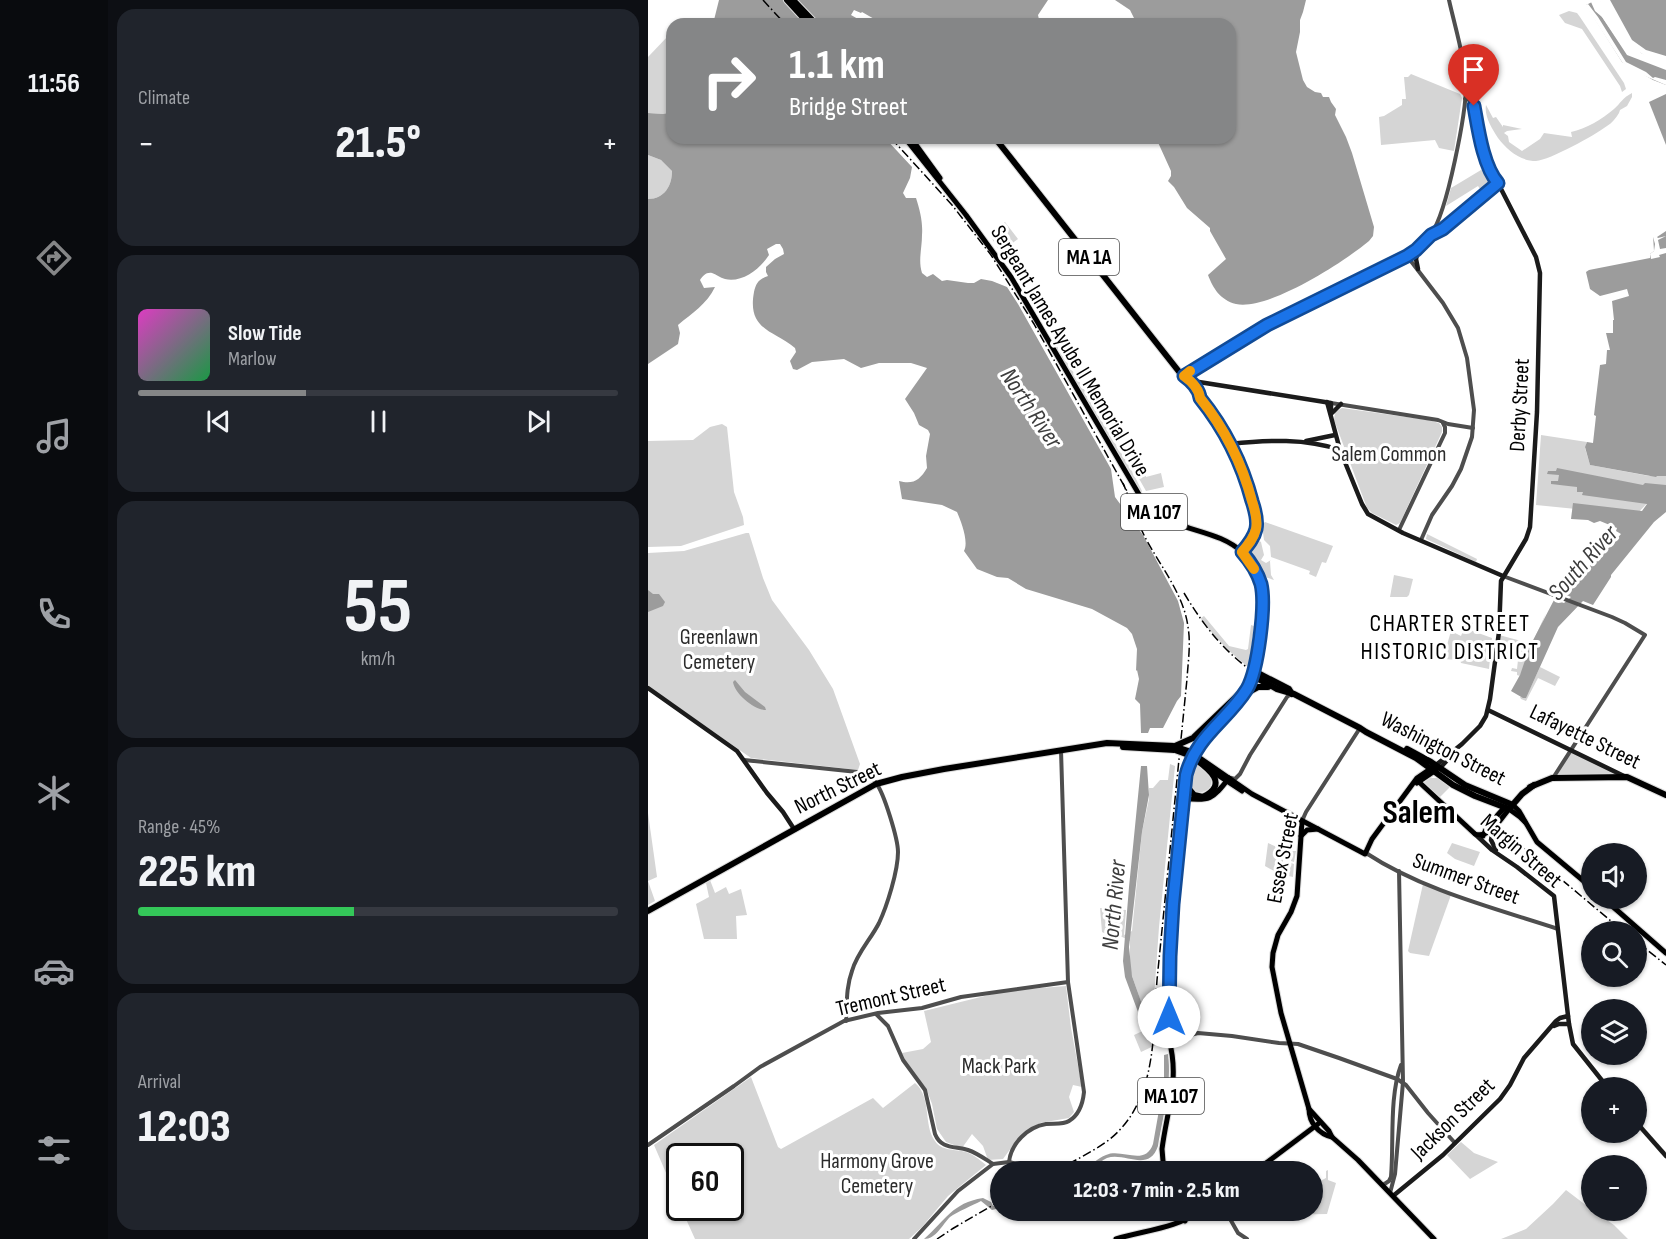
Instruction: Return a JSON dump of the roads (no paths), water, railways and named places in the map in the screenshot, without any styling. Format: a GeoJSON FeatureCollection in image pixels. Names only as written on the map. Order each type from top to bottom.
{"type":"FeatureCollection","features":[{"type":"Feature","properties":{"kind":"highway"},"geometry":{"type":"LineString","coordinates":[[787,0],[804,18]]}},
{"type":"Feature","properties":{"kind":"highway"},"geometry":{"type":"LineString","coordinates":[[793,0],[810,18]]}},
{"type":"Feature","properties":{"kind":"highway","name":"MA 1A"},"geometry":{"type":"LineString","coordinates":[[1000,144],[1192,386],[1216,419],[1230,444]]}},
{"type":"Feature","properties":{"kind":"highway"},"geometry":{"type":"LineString","coordinates":[[1230,444],[1244,474],[1256,518],[1255,532],[1242,552]]}},
{"type":"Feature","properties":{"kind":"highway","name":"MA 107"},"geometry":{"type":"LineString","coordinates":[[1185,783],[1189,765],[1197,748],[1238,701],[1252,677],[1263,597],[1257,573],[1242,552]]}},
{"type":"Feature","properties":{"kind":"highway"},"geometry":{"type":"LineString","coordinates":[[1175,748],[1193,738],[1252,677]]}},
{"type":"Feature","properties":{"kind":"highway","name":"Washington Street"},"geometry":{"type":"LineString","coordinates":[[1252,677],[1398,744],[1465,785],[1508,806],[1534,785],[1552,778],[1627,777]]}},
{"type":"Feature","properties":{"kind":"highway","name":"Washington Street"},"geometry":{"type":"LineString","coordinates":[[1252,677],[1289,689],[1292,694]]}},
{"type":"Feature","properties":{"kind":"highway"},"geometry":{"type":"LineString","coordinates":[[1238,701],[1258,687],[1277,689]]}},
{"type":"Feature","properties":{"kind":"highway","name":"North Street"},"geometry":{"type":"LineString","coordinates":[[648,911],[876,784],[902,777],[1098,745],[1175,748],[1196,758],[1210,770]]}},
{"type":"Feature","properties":{"kind":"highway"},"geometry":{"type":"LineString","coordinates":[[1185,783],[1196,798],[1203,796],[1213,790],[1215,779],[1210,770]]}},
{"type":"Feature","properties":{"kind":"highway","name":"Lafayette Street"},"geometry":{"type":"LineString","coordinates":[[1627,777],[1666,795]]}},
{"type":"Feature","properties":{"kind":"main road","name":"Sergeant James Ayube II Memorial Drive"},"geometry":{"type":"LineString","coordinates":[[914,144],[993,251],[1020,292],[1140,496],[1155,513],[1224,539],[1242,552]]}},
{"type":"Feature","properties":{"kind":"main road"},"geometry":{"type":"LineString","coordinates":[[1184,376],[1267,325],[1407,256],[1498,183]]}},
{"type":"Feature","properties":{"kind":"main road","name":"Derby Street"},"geometry":{"type":"LineString","coordinates":[[1488,710],[1500,632],[1500,586],[1503,576],[1530,530],[1539,367],[1539,266],[1498,183]]}},
{"type":"Feature","properties":{"kind":"main road"},"geometry":{"type":"LineString","coordinates":[[1418,269],[1416,259],[1419,248]]}},
{"type":"Feature","properties":{"kind":"main road"},"geometry":{"type":"LineString","coordinates":[[1192,386],[1199,382],[1329,402],[1340,450],[1363,507],[1371,517],[1503,576]]}},
{"type":"Feature","properties":{"kind":"main road"},"geometry":{"type":"LineString","coordinates":[[1331,415],[1341,404]]}},
{"type":"Feature","properties":{"kind":"main road"},"geometry":{"type":"LineString","coordinates":[[1301,442],[1335,435]]}},
{"type":"Feature","properties":{"kind":"main road"},"geometry":{"type":"LineString","coordinates":[[1230,444],[1293,441],[1340,450]]}},
{"type":"Feature","properties":{"kind":"main road"},"geometry":{"type":"LineString","coordinates":[[648,688],[734,748],[794,829]]}},
{"type":"Feature","properties":{"kind":"main road"},"geometry":{"type":"LineString","coordinates":[[1365,850],[1417,778],[1450,759],[1480,726],[1488,710]]}},
{"type":"Feature","properties":{"kind":"main road","name":"Lafayette Street"},"geometry":{"type":"LineString","coordinates":[[1488,710],[1627,777]]}},
{"type":"Feature","properties":{"kind":"main road","name":"North Street"},"geometry":{"type":"LineString","coordinates":[[1196,758],[1252,794],[1302,821]]}},
{"type":"Feature","properties":{"kind":"main road"},"geometry":{"type":"LineString","coordinates":[[1407,793],[1435,768]]}},
{"type":"Feature","properties":{"kind":"main road","name":"North Street"},"geometry":{"type":"LineString","coordinates":[[1210,770],[1226,778]]}},
{"type":"Feature","properties":{"kind":"main road"},"geometry":{"type":"LineString","coordinates":[[1213,790],[1226,778]]}},
{"type":"Feature","properties":{"kind":"main road"},"geometry":{"type":"LineString","coordinates":[[1183,796],[1208,799],[1226,778]]}},
{"type":"Feature","properties":{"kind":"main road","name":"Margin Street"},"geometry":{"type":"LineString","coordinates":[[1419,782],[1475,834],[1554,896],[1569,1024],[1574,1044],[1600,1077]]}},
{"type":"Feature","properties":{"kind":"main road","name":"MA 107"},"geometry":{"type":"LineString","coordinates":[[1163,1161],[1162,1149],[1175,1069],[1170,1042],[1170,956],[1185,783]]}},
{"type":"Feature","properties":{"kind":"main road"},"geometry":{"type":"LineString","coordinates":[[1182,812],[1188,803],[1196,798]]}},
{"type":"Feature","properties":{"kind":"main road"},"geometry":{"type":"LineString","coordinates":[[1508,806],[1520,811],[1537,842],[1581,879]]}},
{"type":"Feature","properties":{"kind":"main road"},"geometry":{"type":"LineString","coordinates":[[1483,839],[1508,806]]}},
{"type":"Feature","properties":{"kind":"main road"},"geometry":{"type":"LineString","coordinates":[[1483,839],[1487,827],[1508,806]]}},
{"type":"Feature","properties":{"kind":"main road","name":"Summer Street"},"geometry":{"type":"LineString","coordinates":[[1302,821],[1365,850]]}},
{"type":"Feature","properties":{"kind":"main road","name":"Essex Street"},"geometry":{"type":"LineString","coordinates":[[1302,821],[1296,901],[1278,935],[1273,973],[1310,1119],[1317,1124]]}},
{"type":"Feature","properties":{"kind":"main road"},"geometry":{"type":"LineString","coordinates":[[1493,828],[1491,840],[1500,855]]}},
{"type":"Feature","properties":{"kind":"main road"},"geometry":{"type":"LineString","coordinates":[[1301,836],[1311,829],[1320,830]]}},
{"type":"Feature","properties":{"kind":"main road"},"geometry":{"type":"LineString","coordinates":[[1616,909],[1666,953]]}},
{"type":"Feature","properties":{"kind":"main road","name":"Jackson Street"},"geometry":{"type":"LineString","coordinates":[[1391,1195],[1455,1143],[1504,1095],[1521,1062],[1560,1018],[1568,1016]]}},
{"type":"Feature","properties":{"kind":"main road"},"geometry":{"type":"LineString","coordinates":[[1549,1030],[1558,1024],[1569,1024]]}},
{"type":"Feature","properties":{"kind":"main road"},"geometry":{"type":"LineString","coordinates":[[1268,1161],[1317,1124],[1326,1136],[1332,1137],[1366,1168],[1434,1239]]}},
{"type":"Feature","properties":{"kind":"main road"},"geometry":{"type":"LineString","coordinates":[[1647,1134],[1666,1156]]}},
{"type":"Feature","properties":{"kind":"main road"},"geometry":{"type":"LineString","coordinates":[[1116,1239],[1185,1221]]}},
{"type":"Feature","properties":{"kind":"street"},"geometry":{"type":"LineString","coordinates":[[1431,235],[1436,227],[1449,184],[1465,99],[1465,73],[1449,0]]}},
{"type":"Feature","properties":{"kind":"street","name":"Derby Street"},"geometry":{"type":"LineString","coordinates":[[1465,99],[1470,100],[1474,106],[1485,154],[1498,183]]}},
{"type":"Feature","properties":{"kind":"street"},"geometry":{"type":"LineString","coordinates":[[1407,256],[1452,318],[1462,339],[1473,399],[1473,428],[1470,446],[1461,469],[1432,515],[1421,540]]}},
{"type":"Feature","properties":{"kind":"street"},"geometry":{"type":"LineString","coordinates":[[1329,402],[1473,428]]}},
{"type":"Feature","properties":{"kind":"street"},"geometry":{"type":"LineString","coordinates":[[1399,530],[1445,433],[1443,422]]}},
{"type":"Feature","properties":{"kind":"street"},"geometry":{"type":"LineString","coordinates":[[1503,576],[1625,623],[1646,635],[1552,778]]}},
{"type":"Feature","properties":{"kind":"street"},"geometry":{"type":"LineString","coordinates":[[1226,778],[1235,779],[1240,774],[1287,697],[1292,694]]}},
{"type":"Feature","properties":{"kind":"street","name":"Essex Street"},"geometry":{"type":"LineString","coordinates":[[1302,821],[1360,728]]}},
{"type":"Feature","properties":{"kind":"street"},"geometry":{"type":"LineString","coordinates":[[1009,1161],[1012,1149],[1019,1139],[1040,1126],[1068,1122],[1077,1112],[1083,1100],[1084,1086],[1068,982],[1061,750]]}},
{"type":"Feature","properties":{"kind":"street"},"geometry":{"type":"LineString","coordinates":[[744,760],[867,773],[876,784],[895,830],[897,860],[893,882],[880,922],[852,969],[848,985],[846,1021]]}},
{"type":"Feature","properties":{"kind":"street","name":"Summer Street"},"geometry":{"type":"LineString","coordinates":[[1365,850],[1399,871],[1447,892],[1558,929]]}},
{"type":"Feature","properties":{"kind":"street"},"geometry":{"type":"LineString","coordinates":[[1391,1195],[1403,1082],[1399,871]]}},
{"type":"Feature","properties":{"kind":"street","name":"Tremont Street"},"geometry":{"type":"LineString","coordinates":[[648,1145],[766,1063],[846,1021],[876,1014],[922,1008],[961,997],[1068,982]]}},
{"type":"Feature","properties":{"kind":"street"},"geometry":{"type":"LineString","coordinates":[[876,1014],[888,1026],[903,1060],[925,1090],[938,1139],[945,1145],[971,1151],[990,1162]]}},
{"type":"Feature","properties":{"kind":"street"},"geometry":{"type":"LineString","coordinates":[[1170,1042],[1196,1034],[1298,1044],[1310,1048],[1403,1082],[1455,1143]]}},
{"type":"Feature","properties":{"kind":"street"},"geometry":{"type":"LineString","coordinates":[[1383,1185],[1391,1177],[1397,1079],[1402,1064]]}},
{"type":"Feature","properties":{"kind":"street"},"geometry":{"type":"LineString","coordinates":[[914,1239],[958,1191],[990,1166]]}},
{"type":"Feature","properties":{"kind":"street"},"geometry":{"type":"LineString","coordinates":[[1231,1221],[1238,1233],[1247,1239]]}},
{"type":"Feature","properties":{"kind":"water"},"geometry":{"type":"Polygon","coordinates":[[[719,0],[1048,0],[1038,15],[1039,18],[872,18],[854,10],[851,15],[856,18],[714,18],[719,0]]]}},
{"type":"Feature","properties":{"kind":"water"},"geometry":{"type":"Polygon","coordinates":[[[1115,0],[1306,0],[1300,20],[1296,52],[1303,80],[1307,87],[1321,93],[1323,97],[1329,97],[1336,109],[1335,115],[1352,153],[1374,227],[1373,236],[1369,241],[1342,261],[1286,293],[1250,304],[1236,304],[1221,296],[1208,275],[1226,259],[1210,228],[1187,208],[1168,181],[1171,171],[1159,144],[1236,144],[1236,18],[1134,18],[1130,10],[1115,0]]]}},
{"type":"Feature","properties":{"kind":"water"},"geometry":{"type":"Polygon","coordinates":[[[1600,0],[1666,0],[1666,63],[1641,53],[1600,0]]]}},
{"type":"Feature","properties":{"kind":"water"},"geometry":{"type":"Polygon","coordinates":[[[1592,2],[1626,52],[1666,69],[1666,85],[1622,62],[1586,5],[1592,2]]]}},
{"type":"Feature","properties":{"kind":"water"},"geometry":{"type":"Polygon","coordinates":[[[1666,94],[1666,145],[1649,102],[1666,94]]]}},
{"type":"Feature","properties":{"kind":"water","name":"North River"},"geometry":{"type":"Polygon","coordinates":[[[648,113],[666,113],[666,144],[891,144],[912,167],[903,193],[906,198],[916,198],[920,212],[922,273],[927,277],[933,274],[942,281],[974,283],[981,279],[1007,287],[1111,469],[1115,497],[1143,535],[1178,601],[1184,623],[1181,696],[1163,728],[1150,728],[1148,733],[1141,733],[1140,704],[1135,699],[1139,679],[1136,671],[1137,649],[1132,634],[1127,628],[1092,609],[1026,589],[1008,578],[997,577],[977,569],[964,551],[965,537],[957,512],[942,505],[902,499],[899,481],[916,481],[927,468],[926,456],[930,434],[928,430],[919,425],[905,399],[927,368],[911,363],[879,363],[861,368],[844,359],[812,362],[797,370],[793,369],[790,361],[796,352],[795,348],[758,322],[753,305],[757,284],[768,276],[766,267],[784,254],[780,244],[767,249],[769,255],[765,260],[756,270],[744,277],[731,280],[712,273],[704,276],[700,280],[704,288],[715,287],[712,293],[699,308],[678,325],[680,333],[678,344],[648,364],[648,199],[658,197],[666,191],[672,171],[661,160],[648,155],[648,113]]]}},
{"type":"Feature","properties":{"kind":"water"},"geometry":{"type":"Polygon","coordinates":[[[1666,223],[1666,476],[1656,477],[1590,465],[1585,447],[1587,442],[1593,443],[1600,365],[1606,364],[1607,350],[1610,350],[1606,333],[1613,333],[1612,301],[1629,296],[1627,289],[1600,296],[1590,289],[1586,272],[1650,258],[1650,254],[1654,251],[1653,235],[1657,234],[1666,223]]]}},
{"type":"Feature","properties":{"kind":"water"},"geometry":{"type":"Polygon","coordinates":[[[1557,468],[1643,485],[1645,483],[1666,485],[1666,512],[1654,522],[1611,575],[1593,605],[1583,601],[1558,627],[1526,698],[1523,698],[1511,691],[1520,675],[1530,646],[1554,600],[1564,603],[1571,597],[1560,592],[1571,567],[1584,572],[1621,534],[1616,531],[1617,528],[1600,521],[1594,523],[1588,520],[1571,519],[1573,503],[1642,511],[1647,504],[1582,495],[1583,492],[1577,492],[1577,487],[1551,484],[1551,481],[1558,481],[1559,475],[1547,474],[1548,471],[1556,471],[1557,468]]]}},
{"type":"Feature","properties":{"kind":"water"},"geometry":{"type":"Polygon","coordinates":[[[648,590],[653,594],[659,594],[665,602],[663,606],[648,612],[648,590]]]}},
{"type":"Feature","properties":{"kind":"water"},"geometry":{"type":"Polygon","coordinates":[[[735,680],[766,710],[756,707],[741,696],[734,687],[735,680]]]}},
{"type":"Feature","properties":{"kind":"water"},"geometry":{"type":"Polygon","coordinates":[[[1141,766],[1147,766],[1149,795],[1142,832],[1129,947],[1132,976],[1149,1024],[1160,1028],[1165,1037],[1160,1038],[1157,1032],[1148,1028],[1141,1020],[1125,977],[1123,961],[1141,766]]]}},
{"type":"Feature","properties":{"kind":"water"},"geometry":{"type":"Polygon","coordinates":[[[1168,1054],[1169,1077],[1158,1146],[1154,1154],[1143,1160],[1114,1157],[1096,1161],[1112,1153],[1139,1156],[1149,1151],[1153,1144],[1164,1082],[1164,1055],[1168,1054]]]}},
{"type":"Feature","properties":{"kind":"water"},"geometry":{"type":"Polygon","coordinates":[[[983,1198],[990,1202],[990,1208],[981,1201],[950,1217],[932,1237],[924,1239],[950,1213],[972,1200],[983,1198]]]}},
{"type":"Feature","properties":{"kind":"railway"},"geometry":{"type":"LineString","coordinates":[[763,0],[780,18]]}},
{"type":"Feature","properties":{"kind":"railway"},"geometry":{"type":"LineString","coordinates":[[896,144],[952,205],[991,255],[1034,324],[1127,491]]}},
{"type":"Feature","properties":{"kind":"railway"},"geometry":{"type":"LineString","coordinates":[[1074,1161],[1110,1139],[1125,1123],[1137,1106],[1150,1066],[1189,653],[1188,627],[1182,604],[1143,532],[1123,483]]}},
{"type":"Feature","properties":{"kind":"railway"},"geometry":{"type":"LineString","coordinates":[[1184,593],[1213,634],[1249,669]]}},
{"type":"Feature","properties":{"kind":"railway"},"geometry":{"type":"LineString","coordinates":[[1499,827],[1611,921]]}},
{"type":"Feature","properties":{"kind":"railway"},"geometry":{"type":"LineString","coordinates":[[1647,950],[1666,965]]}},
{"type":"Feature","properties":{"kind":"railway"},"geometry":{"type":"LineString","coordinates":[[937,1239],[990,1207]]}},
{"type":"Feature","properties":{"kind":"district","name":"CHARTER STREET HISTORIC DISTRICT"},"geometry":{"type":"Point","coordinates":[1450,637]}},
{"type":"Feature","properties":{"kind":"district","name":"Salem"},"geometry":{"type":"Point","coordinates":[1419,812]}},
{"type":"Feature","properties":{"kind":"park label","name":"Salem Common"},"geometry":{"type":"Point","coordinates":[1389,454]}},
{"type":"Feature","properties":{"kind":"park label","name":"Greenlawn Cemetery"},"geometry":{"type":"Point","coordinates":[719,650]}},
{"type":"Feature","properties":{"kind":"park label","name":"Mack Park"},"geometry":{"type":"Point","coordinates":[999,1066]}},
{"type":"Feature","properties":{"kind":"park label","name":"Harmony Grove Cemetery"},"geometry":{"type":"Point","coordinates":[877,1174]}},
{"type":"Feature","properties":{"kind":"water label","name":"South River"},"geometry":{"type":"Point","coordinates":[1583,563]}}]}
